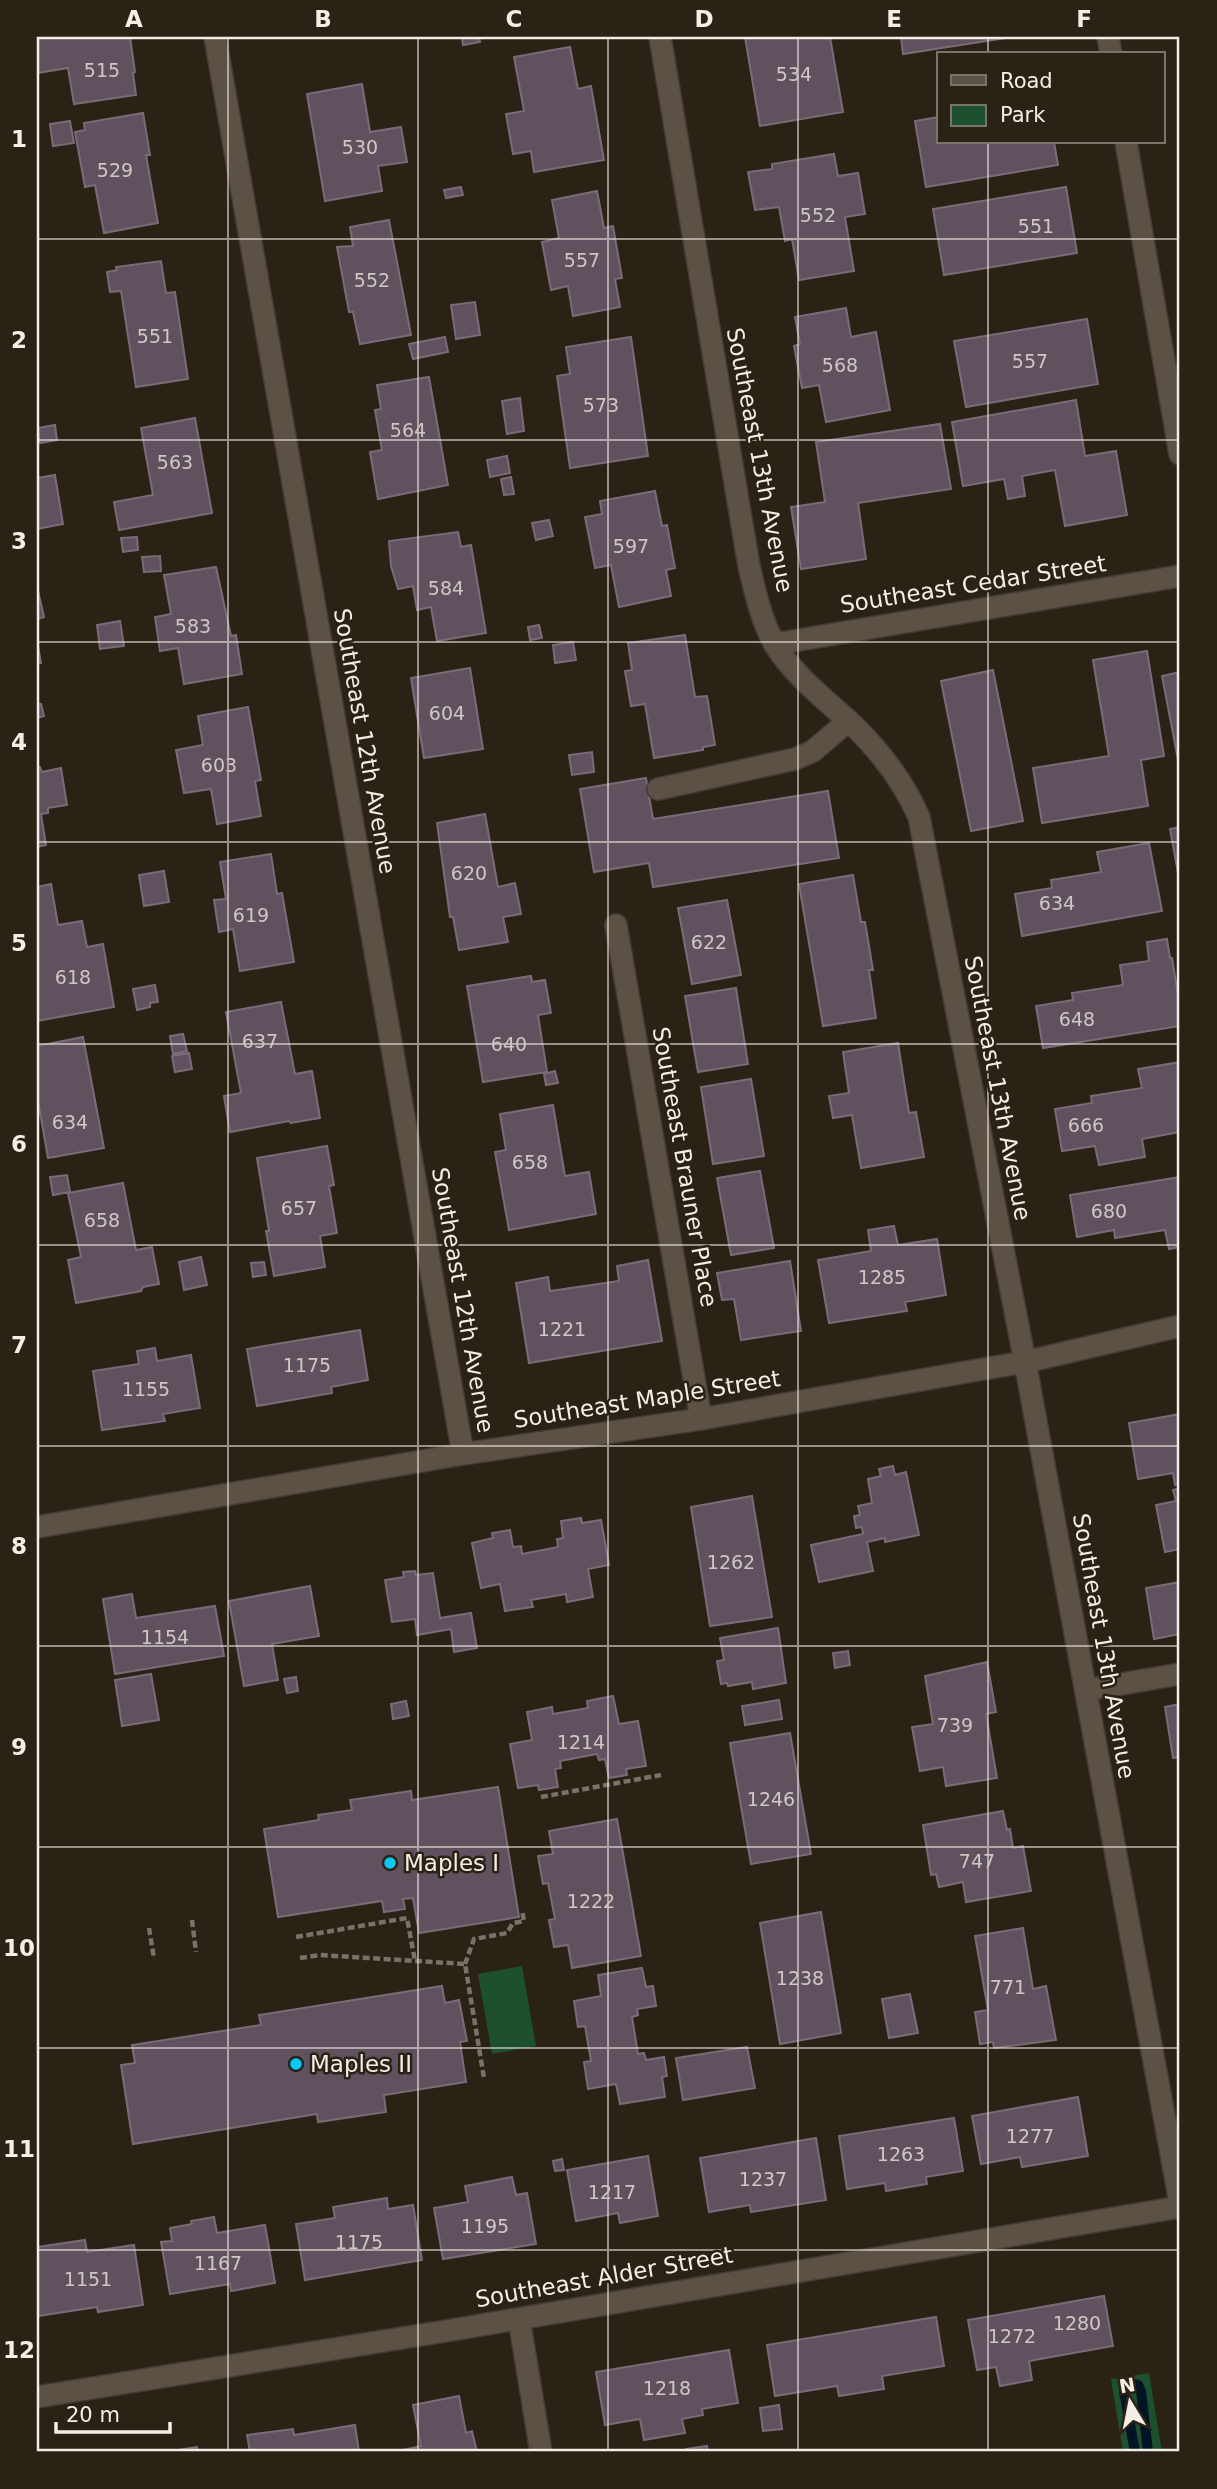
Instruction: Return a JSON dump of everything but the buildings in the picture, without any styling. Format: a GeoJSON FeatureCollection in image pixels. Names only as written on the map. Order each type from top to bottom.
{"type":"FeatureCollection","features":[{"type":"Feature","properties":{"kind":"street","name":"Southeast 12th Avenue"},"geometry":{"type":"LineString","coordinates":[[215,37],[463,1454]]}},
{"type":"Feature","properties":{"kind":"street","name":"Southeast 13th Avenue"},"geometry":{"type":"LineString","coordinates":[[660,37],[749,566],[758,601],[775,644],[803,679],[883,757],[905,787],[919,817],[1025,1362],[1180,2204]]}},
{"type":"Feature","properties":{"kind":"street"},"geometry":{"type":"LineString","coordinates":[[1126,144],[1180,454]]}},
{"type":"Feature","properties":{"kind":"street","name":"Southeast Cedar Street"},"geometry":{"type":"LineString","coordinates":[[775,644],[1180,576]]}},
{"type":"Feature","properties":{"kind":"street"},"geometry":{"type":"LineString","coordinates":[[657,789],[795,759],[813,751],[848,721]]}},
{"type":"Feature","properties":{"kind":"street","name":"Southeast Brauner Place"},"geometry":{"type":"LineString","coordinates":[[616,925],[701,1419]]}},
{"type":"Feature","properties":{"kind":"street","name":"Southeast Maple Street"},"geometry":{"type":"LineString","coordinates":[[37,1527],[463,1454],[701,1419],[1025,1362],[1180,1326]]}},
{"type":"Feature","properties":{"kind":"street"},"geometry":{"type":"LineString","coordinates":[[1086,1690],[1180,1674]]}},
{"type":"Feature","properties":{"kind":"street","name":"Southeast Alder Street"},"geometry":{"type":"LineString","coordinates":[[37,2397],[519,2319],[1180,2204]]}},
{"type":"Feature","properties":{"kind":"street"},"geometry":{"type":"LineString","coordinates":[[519,2319],[541,2452]]}},
{"type":"Feature","properties":{"kind":"path"},"geometry":{"type":"LineString","coordinates":[[541,1797],[661,1776]]}},
{"type":"Feature","properties":{"kind":"path"},"geometry":{"type":"LineString","coordinates":[[484,2078],[465,1964],[474,1939],[507,1933],[513,1923],[524,1921],[522,1910]]}},
{"type":"Feature","properties":{"kind":"path"},"geometry":{"type":"LineString","coordinates":[[296,1937],[407,1918],[415,1961]]}},
{"type":"Feature","properties":{"kind":"path"},"geometry":{"type":"LineString","coordinates":[[192,1920],[196,1952]]}},
{"type":"Feature","properties":{"kind":"path"},"geometry":{"type":"LineString","coordinates":[[149,1928],[154,1958]]}},
{"type":"Feature","properties":{"kind":"path"},"geometry":{"type":"LineString","coordinates":[[300,1958],[320,1955],[465,1964]]}},
{"type":"Feature","properties":{"kind":"green space"},"geometry":{"type":"Polygon","coordinates":[[[522,1966],[536,2046],[492,2054],[478,1974],[522,1966]]]}},
{"type":"Feature","properties":{"kind":"green space"},"geometry":{"type":"Polygon","coordinates":[[[1149,2373],[1162,2452],[1123,2452],[1111,2379],[1149,2373]]]}},
{"type":"Feature","properties":{"kind":"waterway"},"geometry":{"type":"LineString","coordinates":[[1135,2452],[1124,2391],[1129,2383],[1138,2385],[1141,2391],[1148,2452]]}},
{"type":"Feature","properties":{"kind":"place","name":"Maples I"},"geometry":{"type":"Point","coordinates":[390,1863]}},
{"type":"Feature","properties":{"kind":"place","name":"Maples II"},"geometry":{"type":"Point","coordinates":[296,2064]}}]}
